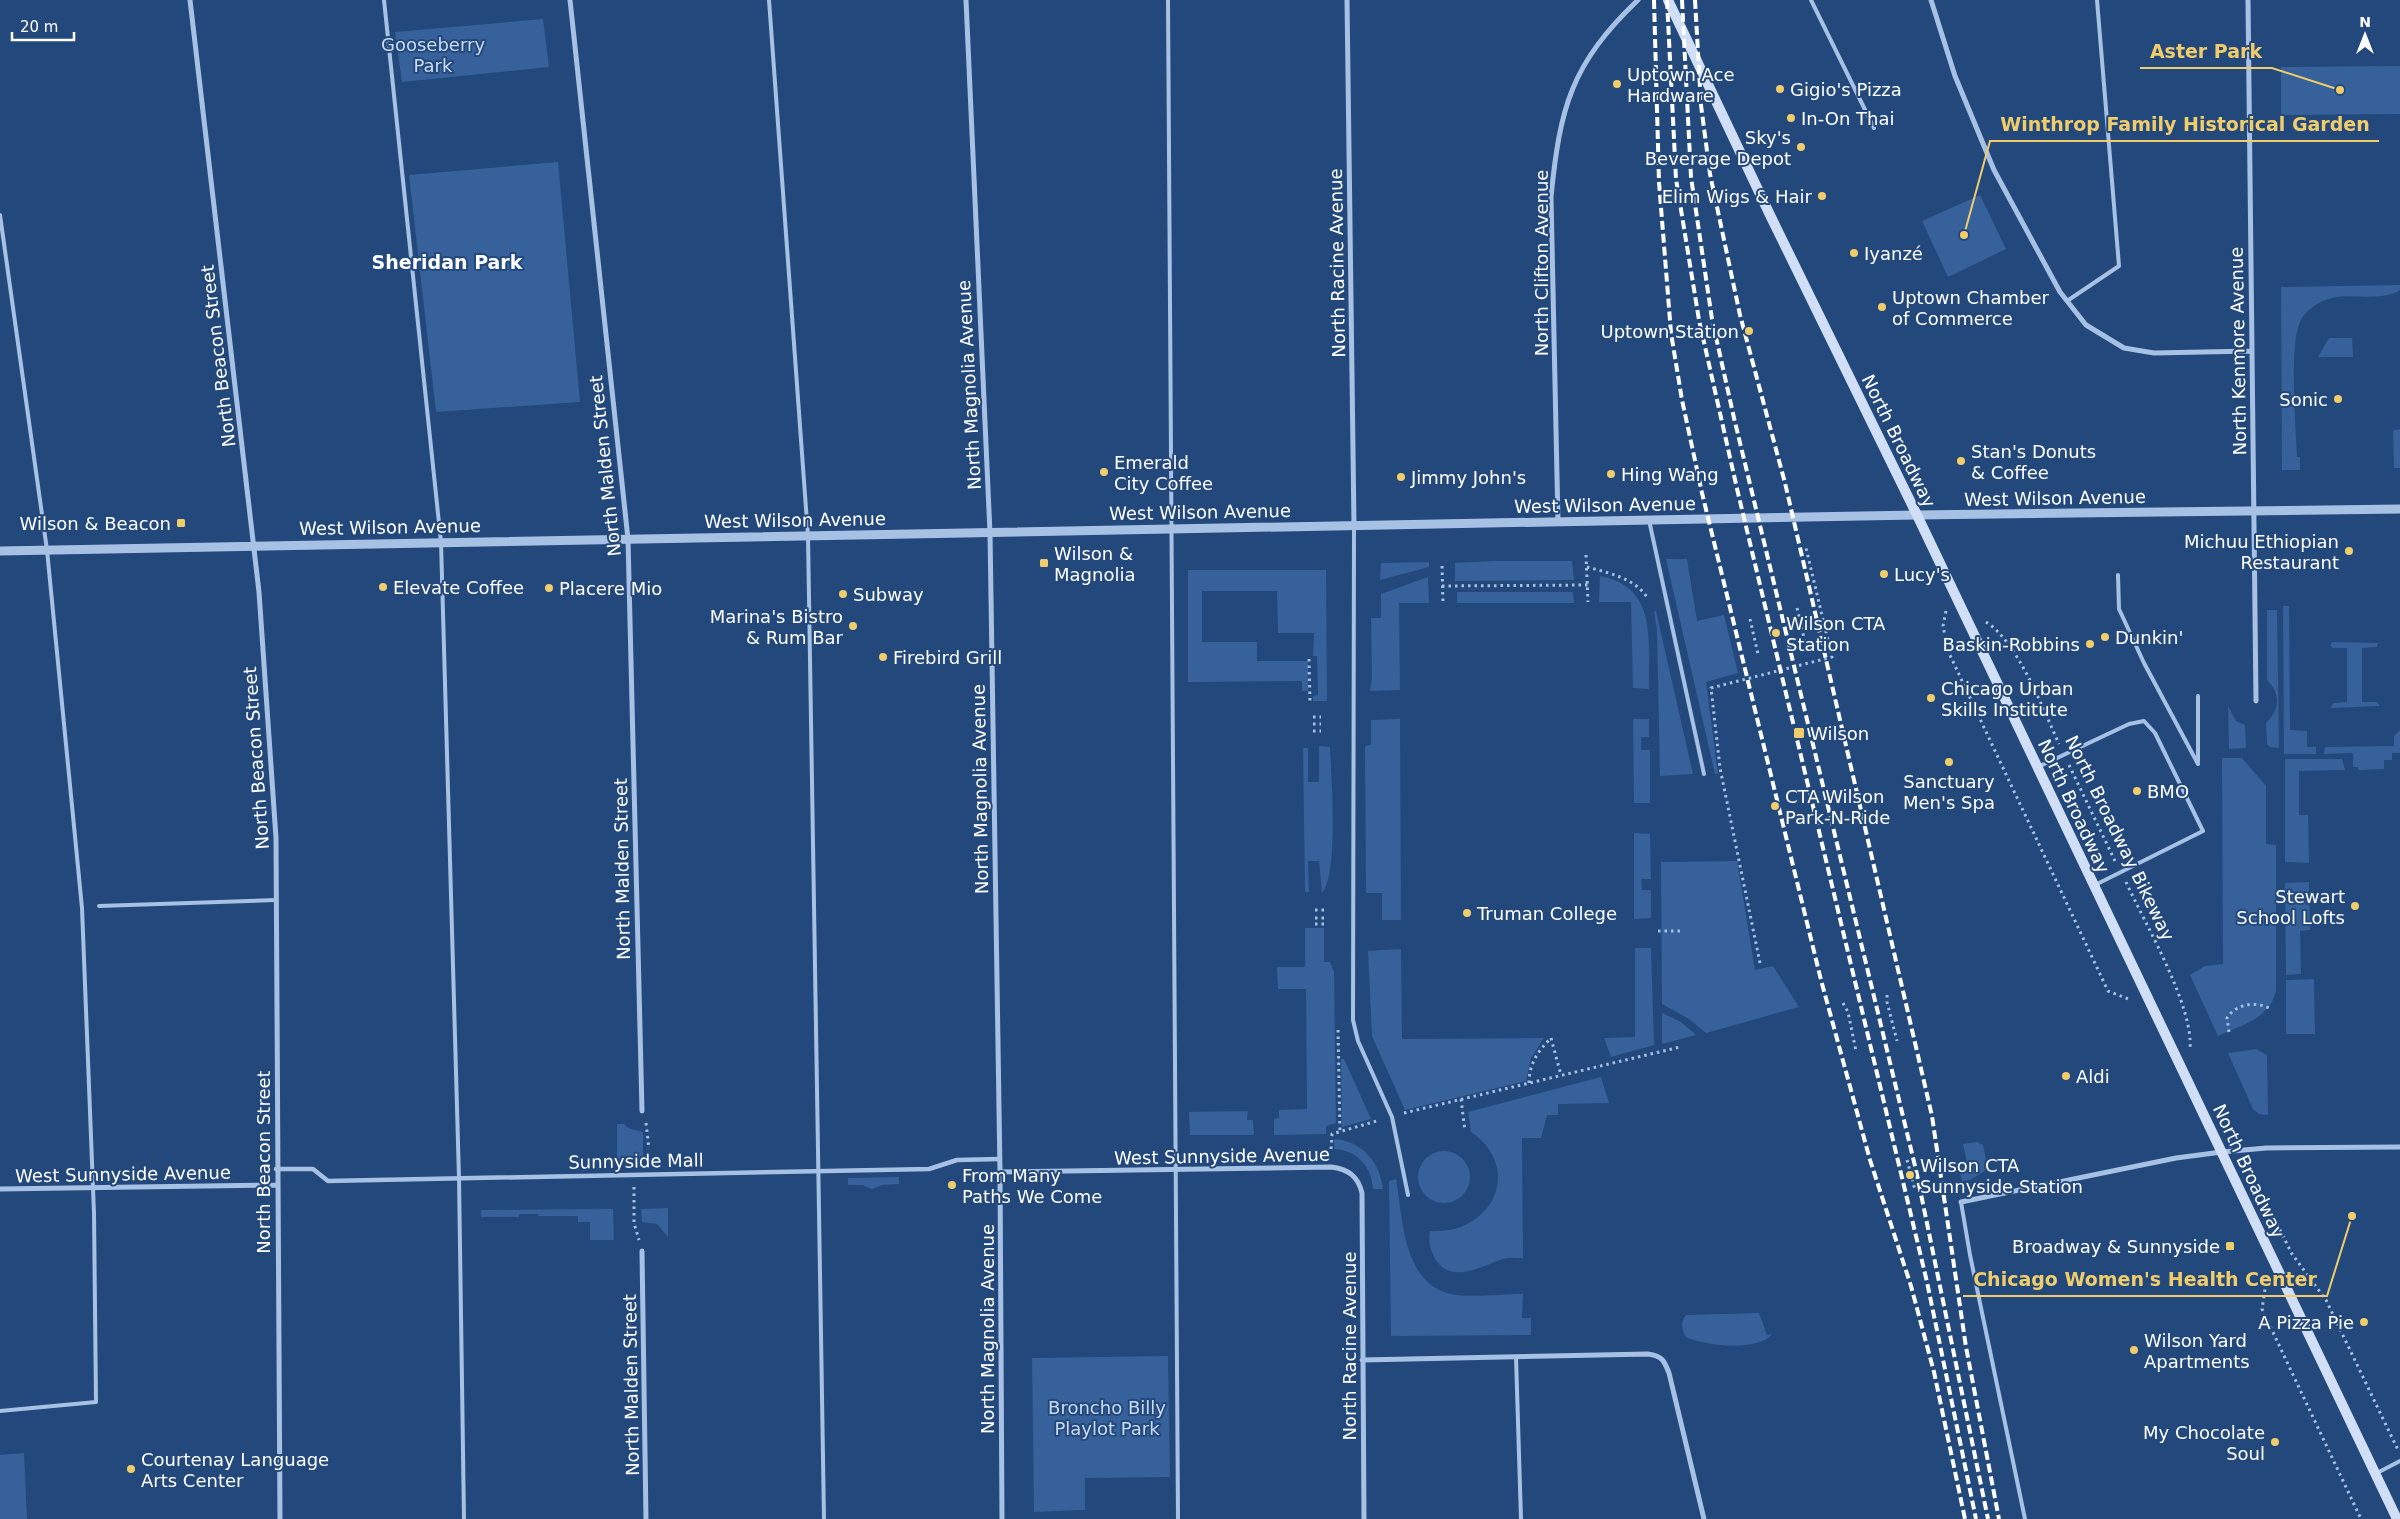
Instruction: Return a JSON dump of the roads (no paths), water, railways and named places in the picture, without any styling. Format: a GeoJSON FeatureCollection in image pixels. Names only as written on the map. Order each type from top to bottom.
{"type":"FeatureCollection","features":[{"type":"Feature","properties":{"kind":"main road","name":"North Broadway"},"geometry":{"type":"LineString","coordinates":[[1668,0],[1770,216],[1918,515],[2397,1519]]}},
{"type":"Feature","properties":{"kind":"street","name":"North Beacon Street"},"geometry":{"type":"LineString","coordinates":[[190,0],[259,592],[276,838],[276,1185],[280,1519]]}},
{"type":"Feature","properties":{"kind":"street","name":"North Malden Street"},"geometry":{"type":"LineString","coordinates":[[570,0],[628,539],[642,1111]]}},
{"type":"Feature","properties":{"kind":"street","name":"North Magnolia Avenue"},"geometry":{"type":"LineString","coordinates":[[966,0],[990,532],[1000,1159],[1002,1519]]}},
{"type":"Feature","properties":{"kind":"street","name":"North Racine Avenue"},"geometry":{"type":"LineString","coordinates":[[1347,0],[1354,526]]}},
{"type":"Feature","properties":{"kind":"street","name":"North Clifton Avenue"},"geometry":{"type":"LineString","coordinates":[[1558,522],[1551,197],[1556,146],[1565,107],[1577,77],[1592,51],[1612,26],[1638,0]]}},
{"type":"Feature","properties":{"kind":"street"},"geometry":{"type":"LineString","coordinates":[[1931,0],[1955,76],[1994,170],[2026,231],[2067,300],[2086,325],[2124,348],[2163,353],[2252,351]]}},
{"type":"Feature","properties":{"kind":"street","name":"North Kenmore Avenue"},"geometry":{"type":"LineString","coordinates":[[2248,0],[2256,701]]}},
{"type":"Feature","properties":{"kind":"street","name":"West Wilson Avenue"},"geometry":{"type":"LineString","coordinates":[[0,551],[1918,515],[2400,509]]}},
{"type":"Feature","properties":{"kind":"street"},"geometry":{"type":"LineString","coordinates":[[1961,1202],[2176,1158],[2222,1152],[2266,1148],[2400,1147]]}},
{"type":"Feature","properties":{"kind":"street","name":"Sunnyside Mall"},"geometry":{"type":"LineString","coordinates":[[276,1170],[313,1169],[328,1181],[929,1169],[957,1160],[1000,1159]]}},
{"type":"Feature","properties":{"kind":"street","name":"West Sunnyside Avenue"},"geometry":{"type":"LineString","coordinates":[[1000,1172],[1331,1167],[1342,1168],[1353,1175]]}},
{"type":"Feature","properties":{"kind":"street","name":"North Racine Avenue"},"geometry":{"type":"LineString","coordinates":[[1353,1175],[1360,1184],[1362,1193],[1364,1519]]}},
{"type":"Feature","properties":{"kind":"street","name":"West Sunnyside Avenue"},"geometry":{"type":"LineString","coordinates":[[0,1189],[276,1185]]}},
{"type":"Feature","properties":{"kind":"street","name":"North Malden Street"},"geometry":{"type":"LineString","coordinates":[[642,1251],[646,1519]]}},
{"type":"Feature","properties":{"kind":"street"},"geometry":{"type":"LineString","coordinates":[[1362,1360],[1648,1354],[1658,1356],[1664,1360],[1704,1519]]}},
{"type":"Feature","properties":{"kind":"lane"},"geometry":{"type":"LineString","coordinates":[[384,0],[440,542],[459,1178],[464,1519]]}},
{"type":"Feature","properties":{"kind":"lane"},"geometry":{"type":"LineString","coordinates":[[769,0],[808,536],[824,1519]]}},
{"type":"Feature","properties":{"kind":"lane"},"geometry":{"type":"LineString","coordinates":[[1168,0],[1178,1519]]}},
{"type":"Feature","properties":{"kind":"lane"},"geometry":{"type":"LineString","coordinates":[[1811,0],[1874,128]]}},
{"type":"Feature","properties":{"kind":"lane"},"geometry":{"type":"LineString","coordinates":[[2067,300],[2119,266],[2097,0]]}},
{"type":"Feature","properties":{"kind":"lane"},"geometry":{"type":"LineString","coordinates":[[0,215],[48,550],[82,908],[93,1188],[96,1402],[0,1411]]}},
{"type":"Feature","properties":{"kind":"lane"},"geometry":{"type":"LineString","coordinates":[[1649,520],[1704,774]]}},
{"type":"Feature","properties":{"kind":"lane"},"geometry":{"type":"LineString","coordinates":[[1354,526],[1353,1020],[1358,1041],[1392,1117],[1408,1195]]}},
{"type":"Feature","properties":{"kind":"lane"},"geometry":{"type":"LineString","coordinates":[[2118,575],[2119,609],[2144,663],[2198,764],[2198,696]]}},
{"type":"Feature","properties":{"kind":"lane"},"geometry":{"type":"LineString","coordinates":[[2038,767],[2129,724],[2139,721],[2148,723],[2155,733],[2203,831],[2094,885]]}},
{"type":"Feature","properties":{"kind":"lane"},"geometry":{"type":"LineString","coordinates":[[99,906],[276,900]]}},
{"type":"Feature","properties":{"kind":"lane"},"geometry":{"type":"LineString","coordinates":[[1961,1202],[1970,1255],[2025,1519]]}},
{"type":"Feature","properties":{"kind":"lane"},"geometry":{"type":"LineString","coordinates":[[1516,1357],[1521,1519]]}},
{"type":"Feature","properties":{"kind":"lane"},"geometry":{"type":"LineString","coordinates":[[2375,1474],[2400,1461]]}},
{"type":"Feature","properties":{"kind":"railway"},"geometry":{"type":"LineString","coordinates":[[1654,0],[1659,182],[1671,333],[1682,400],[1702,493],[1821,980],[1870,1160],[1911,1286],[1934,1372],[1965,1519]]}},
{"type":"Feature","properties":{"kind":"railway"},"geometry":{"type":"LineString","coordinates":[[1667,0],[1676,179],[1699,320],[1738,493],[1927,1282],[1976,1519]]}},
{"type":"Feature","properties":{"kind":"railway"},"geometry":{"type":"LineString","coordinates":[[1682,0],[1691,177],[1712,319],[1734,418],[1916,1170],[1988,1519]]}},
{"type":"Feature","properties":{"kind":"railway"},"geometry":{"type":"LineString","coordinates":[[1695,0],[1701,105],[1710,174],[1740,315],[1785,483],[1932,1116],[1966,1347],[1999,1519]]}},
{"type":"Feature","properties":{"kind":"place","name":"Uptown Ace Hardware"},"geometry":{"type":"Point","coordinates":[1617,84]}},
{"type":"Feature","properties":{"kind":"place","name":"Gigio's Pizza"},"geometry":{"type":"Point","coordinates":[1780,89]}},
{"type":"Feature","properties":{"kind":"place","name":"Aster Park"},"geometry":{"type":"Point","coordinates":[2340,90]}},
{"type":"Feature","properties":{"kind":"place","name":"In-On Thai"},"geometry":{"type":"Point","coordinates":[1791,118]}},
{"type":"Feature","properties":{"kind":"place","name":"Sky's Beverage Depot"},"geometry":{"type":"Point","coordinates":[1801,147]}},
{"type":"Feature","properties":{"kind":"place","name":"Elim Wigs & Hair"},"geometry":{"type":"Point","coordinates":[1822,196]}},
{"type":"Feature","properties":{"kind":"place","name":"Winthrop Family Historical Garden"},"geometry":{"type":"Point","coordinates":[1964,235]}},
{"type":"Feature","properties":{"kind":"place","name":"Iyanzé"},"geometry":{"type":"Point","coordinates":[1854,253]}},
{"type":"Feature","properties":{"kind":"place","name":"Uptown Chamber of Commerce"},"geometry":{"type":"Point","coordinates":[1882,307]}},
{"type":"Feature","properties":{"kind":"place","name":"Uptown Station"},"geometry":{"type":"Point","coordinates":[1749,331]}},
{"type":"Feature","properties":{"kind":"place","name":"Sonic"},"geometry":{"type":"Point","coordinates":[2338,399]}},
{"type":"Feature","properties":{"kind":"place","name":"Stan's Donuts & Coffee"},"geometry":{"type":"Point","coordinates":[1961,461]}},
{"type":"Feature","properties":{"kind":"place","name":"Emerald City Coffee"},"geometry":{"type":"Point","coordinates":[1104,472]}},
{"type":"Feature","properties":{"kind":"place","name":"Hing Wang"},"geometry":{"type":"Point","coordinates":[1611,474]}},
{"type":"Feature","properties":{"kind":"place","name":"Jimmy John's"},"geometry":{"type":"Point","coordinates":[1401,477]}},
{"type":"Feature","properties":{"kind":"place","name":"Wilson & Beacon"},"geometry":{"type":"Point","coordinates":[181,523]}},
{"type":"Feature","properties":{"kind":"place","name":"Michuu Ethiopian Restaurant"},"geometry":{"type":"Point","coordinates":[2349,551]}},
{"type":"Feature","properties":{"kind":"place","name":"Wilson & Magnolia"},"geometry":{"type":"Point","coordinates":[1044,563]}},
{"type":"Feature","properties":{"kind":"place","name":"Lucy's"},"geometry":{"type":"Point","coordinates":[1884,574]}},
{"type":"Feature","properties":{"kind":"place","name":"Elevate Coffee"},"geometry":{"type":"Point","coordinates":[383,587]}},
{"type":"Feature","properties":{"kind":"place","name":"Placere Mio"},"geometry":{"type":"Point","coordinates":[549,588]}},
{"type":"Feature","properties":{"kind":"place","name":"Subway"},"geometry":{"type":"Point","coordinates":[843,594]}},
{"type":"Feature","properties":{"kind":"place","name":"Marina's Bistro & Rum Bar"},"geometry":{"type":"Point","coordinates":[853,626]}},
{"type":"Feature","properties":{"kind":"place","name":"Wilson CTA Station"},"geometry":{"type":"Point","coordinates":[1776,633]}},
{"type":"Feature","properties":{"kind":"place","name":"Dunkin'"},"geometry":{"type":"Point","coordinates":[2105,637]}},
{"type":"Feature","properties":{"kind":"place","name":"Baskin-Robbins"},"geometry":{"type":"Point","coordinates":[2090,644]}},
{"type":"Feature","properties":{"kind":"place","name":"Firebird Grill"},"geometry":{"type":"Point","coordinates":[883,657]}},
{"type":"Feature","properties":{"kind":"place","name":"Chicago Urban Skills Institute"},"geometry":{"type":"Point","coordinates":[1931,698]}},
{"type":"Feature","properties":{"kind":"place","name":"Wilson"},"geometry":{"type":"Point","coordinates":[1799,733]}},
{"type":"Feature","properties":{"kind":"place","name":"Sanctuary Men's Spa"},"geometry":{"type":"Point","coordinates":[1949,762]}},
{"type":"Feature","properties":{"kind":"place","name":"BMO"},"geometry":{"type":"Point","coordinates":[2137,791]}},
{"type":"Feature","properties":{"kind":"place","name":"CTA Wilson Park-N-Ride"},"geometry":{"type":"Point","coordinates":[1775,806]}},
{"type":"Feature","properties":{"kind":"place","name":"Stewart School Lofts"},"geometry":{"type":"Point","coordinates":[2355,906]}},
{"type":"Feature","properties":{"kind":"place","name":"Truman College"},"geometry":{"type":"Point","coordinates":[1467,913]}},
{"type":"Feature","properties":{"kind":"place","name":"Aldi"},"geometry":{"type":"Point","coordinates":[2066,1076]}},
{"type":"Feature","properties":{"kind":"place","name":"Wilson CTA Sunnyside Station"},"geometry":{"type":"Point","coordinates":[1910,1175]}},
{"type":"Feature","properties":{"kind":"place","name":"From Many Paths We Come"},"geometry":{"type":"Point","coordinates":[952,1185]}},
{"type":"Feature","properties":{"kind":"place","name":"Chicago Women's Health Center"},"geometry":{"type":"Point","coordinates":[2352,1216]}},
{"type":"Feature","properties":{"kind":"place","name":"Broadway & Sunnyside"},"geometry":{"type":"Point","coordinates":[2230,1246]}},
{"type":"Feature","properties":{"kind":"place","name":"A Pizza Pie"},"geometry":{"type":"Point","coordinates":[2364,1322]}},
{"type":"Feature","properties":{"kind":"place","name":"Wilson Yard Apartments"},"geometry":{"type":"Point","coordinates":[2134,1350]}},
{"type":"Feature","properties":{"kind":"place","name":"My Chocolate Soul"},"geometry":{"type":"Point","coordinates":[2275,1442]}},
{"type":"Feature","properties":{"kind":"place","name":"Courtenay Language Arts Center"},"geometry":{"type":"Point","coordinates":[131,1469]}},
{"type":"Feature","properties":{"kind":"district","name":"Sheridan Park"},"geometry":{"type":"Point","coordinates":[447,262]}},
{"type":"Feature","properties":{"kind":"park label","name":"Gooseberry Park"},"geometry":{"type":"Point","coordinates":[433,54]}},
{"type":"Feature","properties":{"kind":"park label","name":"Broncho Billy Playlot Park"},"geometry":{"type":"Point","coordinates":[1107,1417]}}]}
